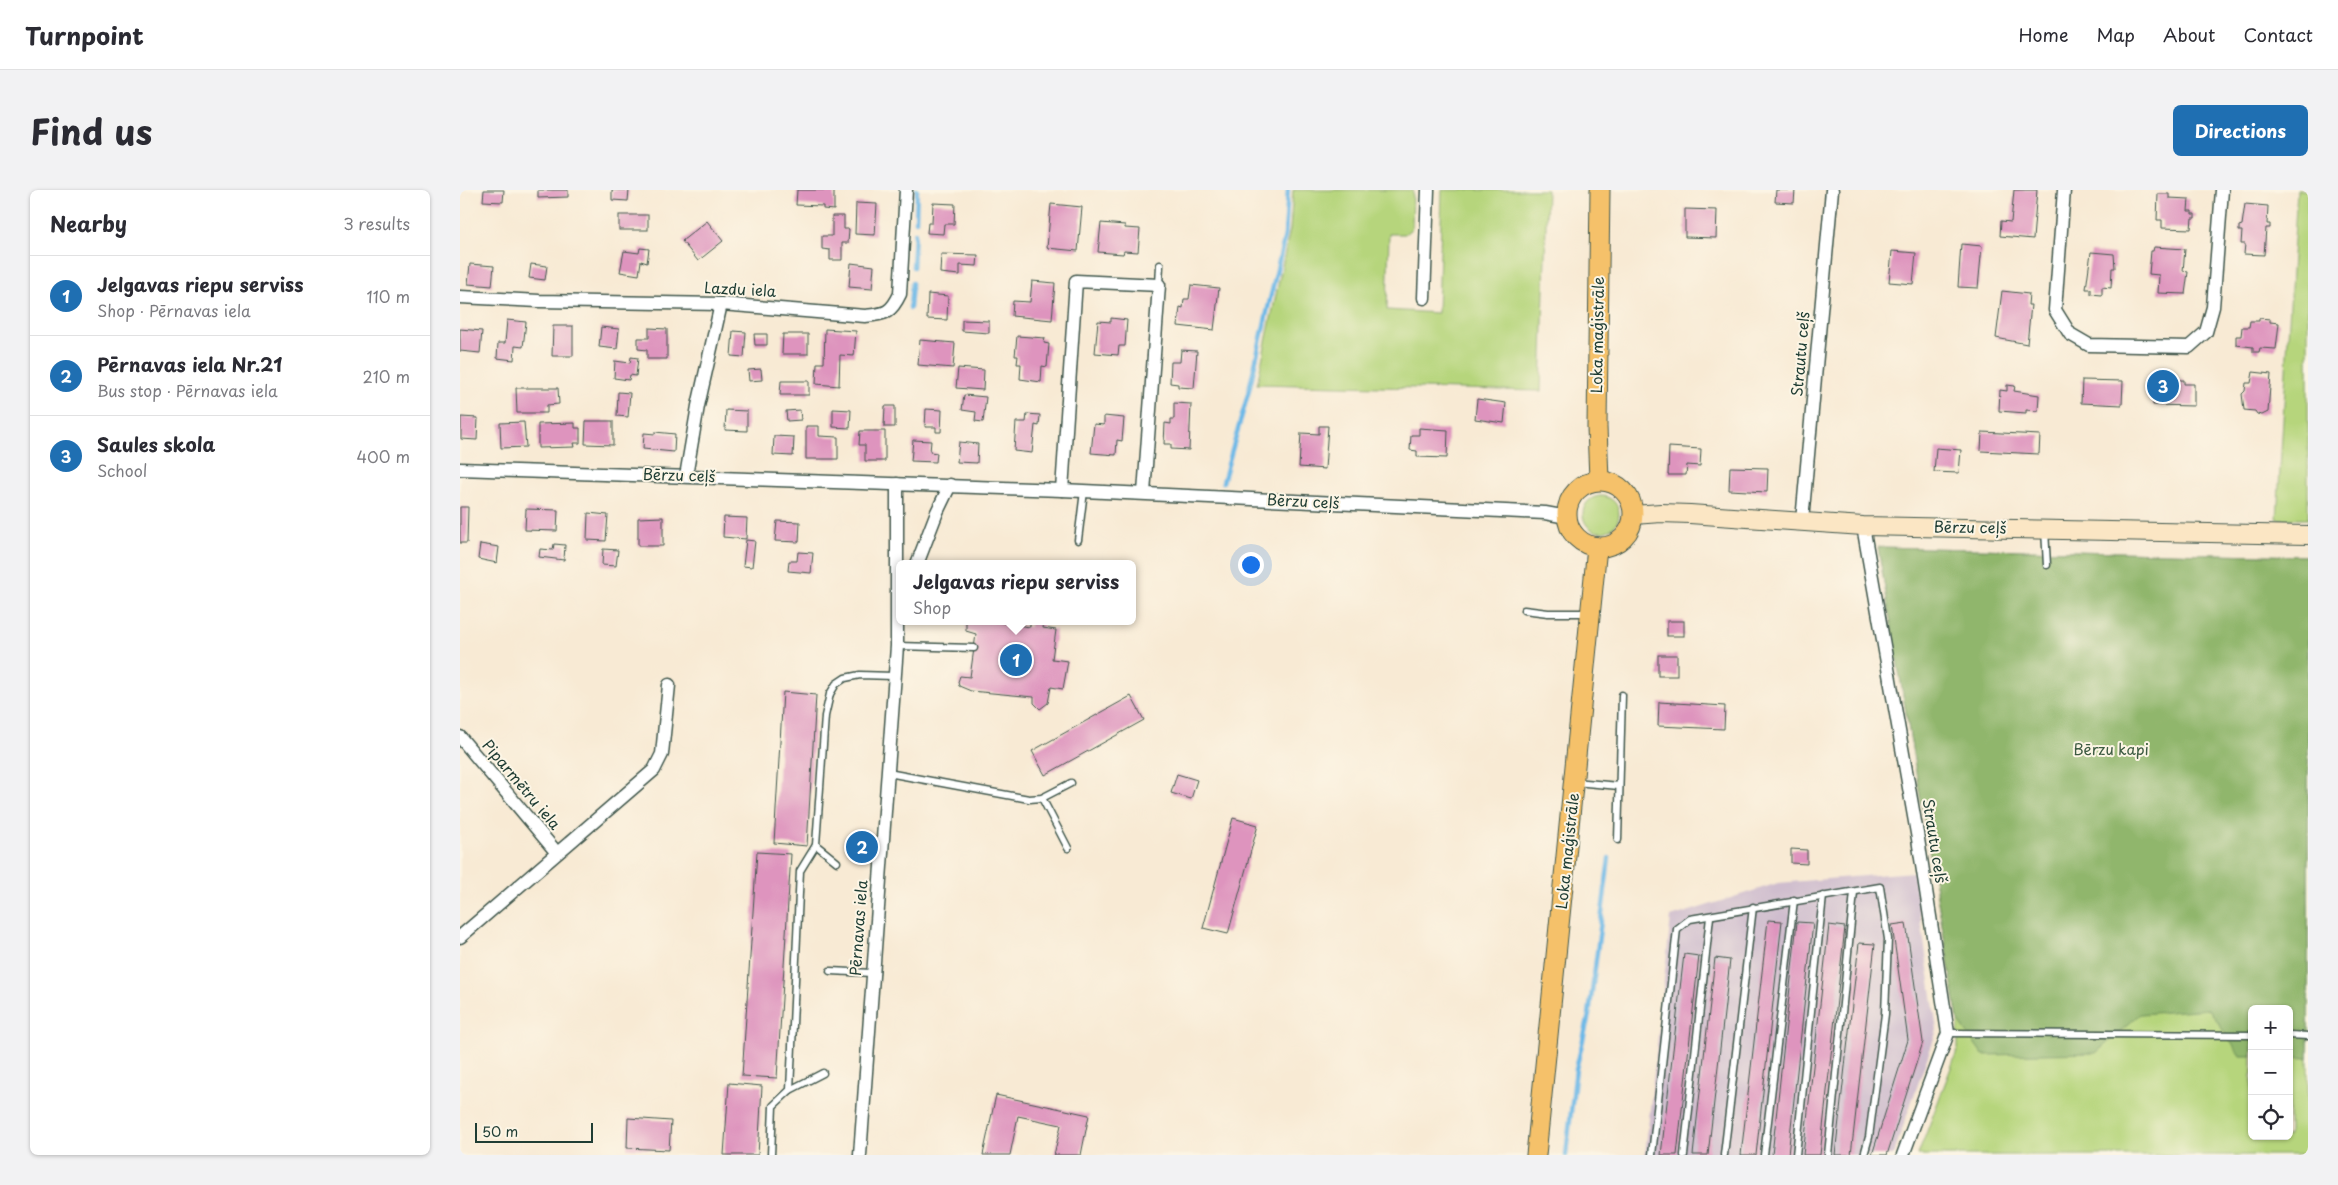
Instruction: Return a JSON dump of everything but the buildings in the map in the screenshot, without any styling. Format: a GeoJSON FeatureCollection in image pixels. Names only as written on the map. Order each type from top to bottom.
{"type":"FeatureCollection","features":[{"type":"Feature","properties":{"kind":"main road","name":"Loka maģistrāle"},"geometry":{"type":"LineString","coordinates":[[1599,480],[1597,427],[1600,190]]}},
{"type":"Feature","properties":{"kind":"main road"},"geometry":{"type":"LineString","coordinates":[[1599,480],[1610,482],[1627,494],[1632,504],[1633,515],[1632,526],[1626,535],[1613,544],[1598,547],[1586,544],[1577,538],[1570,529],[1566,518],[1571,496],[1578,488],[1588,482],[1599,480]]}},
{"type":"Feature","properties":{"kind":"main road","name":"Loka maģistrāle"},"geometry":{"type":"LineString","coordinates":[[1536,1155],[1598,547]]}},
{"type":"Feature","properties":{"kind":"street","name":"Lazdu iela"},"geometry":{"type":"LineString","coordinates":[[462,298],[721,304],[865,316],[882,315],[894,308],[900,294],[906,190]]}},
{"type":"Feature","properties":{"kind":"street"},"geometry":{"type":"LineString","coordinates":[[1424,298],[1428,190]]}},
{"type":"Feature","properties":{"kind":"street","name":"Strautu ceļš"},"geometry":{"type":"LineString","coordinates":[[1802,521],[1832,190]]}},
{"type":"Feature","properties":{"kind":"street"},"geometry":{"type":"LineString","coordinates":[[2064,190],[2055,310],[2070,334],[2089,345],[2189,347],[2206,332],[2213,307],[2222,190]]}},
{"type":"Feature","properties":{"kind":"street"},"geometry":{"type":"LineString","coordinates":[[1062,490],[1076,281],[1159,285],[1144,493]]}},
{"type":"Feature","properties":{"kind":"street"},"geometry":{"type":"LineString","coordinates":[[686,476],[698,406],[721,304]]}},
{"type":"Feature","properties":{"kind":"street","name":"Bērzu ceļš"},"geometry":{"type":"LineString","coordinates":[[460,469],[1144,493],[1545,514],[1566,518]]}},
{"type":"Feature","properties":{"kind":"street","name":"Pērnavas iela"},"geometry":{"type":"LineString","coordinates":[[897,484],[898,560]]}},
{"type":"Feature","properties":{"kind":"street"},"geometry":{"type":"LineString","coordinates":[[919,560],[937,512],[950,485]]}},
{"type":"Feature","properties":{"kind":"street","name":"Bērzu ceļš"},"geometry":{"type":"LineString","coordinates":[[1633,515],[1662,513],[1863,526],[2308,534]]}},
{"type":"Feature","properties":{"kind":"street","name":"Strautu ceļš"},"geometry":{"type":"LineString","coordinates":[[1863,526],[1918,839],[1948,1033],[1903,1155]]}},
{"type":"Feature","properties":{"kind":"street","name":"Pērnavas iela"},"geometry":{"type":"LineString","coordinates":[[860,1155],[898,625]]}},
{"type":"Feature","properties":{"kind":"street","name":"Piparmētru iela"},"geometry":{"type":"LineString","coordinates":[[460,937],[654,770],[662,754],[670,685]]}},
{"type":"Feature","properties":{"kind":"street","name":"Piparmētru iela"},"geometry":{"type":"LineString","coordinates":[[460,737],[557,853]]}},
{"type":"Feature","properties":{"kind":"lane"},"geometry":{"type":"LineString","coordinates":[[1159,285],[1160,265]]}},
{"type":"Feature","properties":{"kind":"lane"},"geometry":{"type":"LineString","coordinates":[[1078,540],[1084,491]]}},
{"type":"Feature","properties":{"kind":"lane"},"geometry":{"type":"LineString","coordinates":[[2045,529],[2047,565]]}},
{"type":"Feature","properties":{"kind":"lane"},"geometry":{"type":"LineString","coordinates":[[1524,610],[1548,613],[1592,613]]}},
{"type":"Feature","properties":{"kind":"lane"},"geometry":{"type":"LineString","coordinates":[[896,646],[974,648]]}},
{"type":"Feature","properties":{"kind":"lane"},"geometry":{"type":"LineString","coordinates":[[790,1090],[800,871],[816,845],[825,716],[830,694],[836,684],[845,678],[860,675],[893,676]]}},
{"type":"Feature","properties":{"kind":"lane"},"geometry":{"type":"LineString","coordinates":[[1618,840],[1622,696]]}},
{"type":"Feature","properties":{"kind":"lane"},"geometry":{"type":"LineString","coordinates":[[888,773],[1030,799],[1042,798],[1071,783]]}},
{"type":"Feature","properties":{"kind":"lane"},"geometry":{"type":"LineString","coordinates":[[1575,782],[1619,786]]}},
{"type":"Feature","properties":{"kind":"lane"},"geometry":{"type":"LineString","coordinates":[[1042,798],[1068,848]]}},
{"type":"Feature","properties":{"kind":"lane"},"geometry":{"type":"LineString","coordinates":[[816,845],[837,862]]}},
{"type":"Feature","properties":{"kind":"lane"},"geometry":{"type":"LineString","coordinates":[[1652,1155],[1677,929],[1690,919],[1880,887],[1888,939],[1885,1014],[1864,1155]]}},
{"type":"Feature","properties":{"kind":"lane"},"geometry":{"type":"LineString","coordinates":[[1828,1155],[1854,892]]}},
{"type":"Feature","properties":{"kind":"lane"},"geometry":{"type":"LineString","coordinates":[[1796,1155],[1824,896]]}},
{"type":"Feature","properties":{"kind":"lane"},"geometry":{"type":"LineString","coordinates":[[1764,1155],[1794,900]]}},
{"type":"Feature","properties":{"kind":"lane"},"geometry":{"type":"LineString","coordinates":[[1724,1155],[1753,907]]}},
{"type":"Feature","properties":{"kind":"lane"},"geometry":{"type":"LineString","coordinates":[[1684,1155],[1710,917]]}},
{"type":"Feature","properties":{"kind":"lane"},"geometry":{"type":"LineString","coordinates":[[830,970],[872,973]]}},
{"type":"Feature","properties":{"kind":"lane"},"geometry":{"type":"LineString","coordinates":[[1948,1033],[2248,1035]]}},
{"type":"Feature","properties":{"kind":"lane"},"geometry":{"type":"LineString","coordinates":[[2293,1035],[2308,1036]]}},
{"type":"Feature","properties":{"kind":"lane"},"geometry":{"type":"LineString","coordinates":[[771,1155],[773,1106],[790,1090],[824,1073]]}},
{"type":"Feature","properties":{"kind":"shaded area"},"geometry":{"type":"Polygon","coordinates":[[[1914,872],[1937,1030],[1893,1155],[1645,1155],[1671,917],[1778,883],[1914,872]]]}},
{"type":"Feature","properties":{"kind":"green space"},"geometry":{"type":"Polygon","coordinates":[[[1293,190],[1413,190],[1412,228],[1405,234],[1389,234],[1387,310],[1438,313],[1442,190],[1547,190],[1541,391],[1257,384],[1290,229],[1293,190]]]}},
{"type":"Feature","properties":{"kind":"green space"},"geometry":{"type":"Polygon","coordinates":[[[2297,190],[2308,190],[2308,519],[2277,519],[2297,190]]]}},
{"type":"Feature","properties":{"kind":"green space"},"geometry":{"type":"Polygon","coordinates":[[[1601,496],[1608,497],[1614,501],[1618,507],[1618,521],[1614,527],[1608,531],[1601,532],[1594,531],[1588,527],[1584,521],[1583,514],[1584,507],[1588,501],[1594,497],[1601,496]]]}},
{"type":"Feature","properties":{"kind":"green space","name":"Bērzu kapi"},"geometry":{"type":"Polygon","coordinates":[[[1878,547],[2308,556],[2308,1155],[1918,1155],[1958,1049],[1958,1020],[1878,547]]]}},
{"type":"Feature","properties":{"kind":"green space","name":"Bērzu kapi"},"geometry":{"type":"Polygon","coordinates":[[[1878,547],[2308,556],[2308,1058],[2293,1057],[2293,1005],[2248,1005],[2248,1056],[2240,1056],[2209,1009],[2140,1014],[2096,1053],[1983,1055],[1958,1020],[1878,547]]]}},
{"type":"Feature","properties":{"kind":"waterway"},"geometry":{"type":"LineString","coordinates":[[916,221],[917,190]]}},
{"type":"Feature","properties":{"kind":"waterway"},"geometry":{"type":"LineString","coordinates":[[1223,482],[1248,394],[1285,235],[1288,190]]}},
{"type":"Feature","properties":{"kind":"waterway"},"geometry":{"type":"LineString","coordinates":[[913,267],[915,233]]}},
{"type":"Feature","properties":{"kind":"waterway"},"geometry":{"type":"LineString","coordinates":[[910,308],[912,283]]}},
{"type":"Feature","properties":{"kind":"waterway"},"geometry":{"type":"LineString","coordinates":[[1566,1155],[1576,1069],[1589,1015],[1609,858]]}},
{"type":"Feature","properties":{"kind":"place","name":"Saules skola"},"geometry":{"type":"Point","coordinates":[2163,386]}},
{"type":"Feature","properties":{"kind":"place","name":"Jelgavas riepu serviss"},"geometry":{"type":"Point","coordinates":[1016,660]}},
{"type":"Feature","properties":{"kind":"place","name":"Pērnavas iela Nr.21"},"geometry":{"type":"Point","coordinates":[862,847]}}]}
